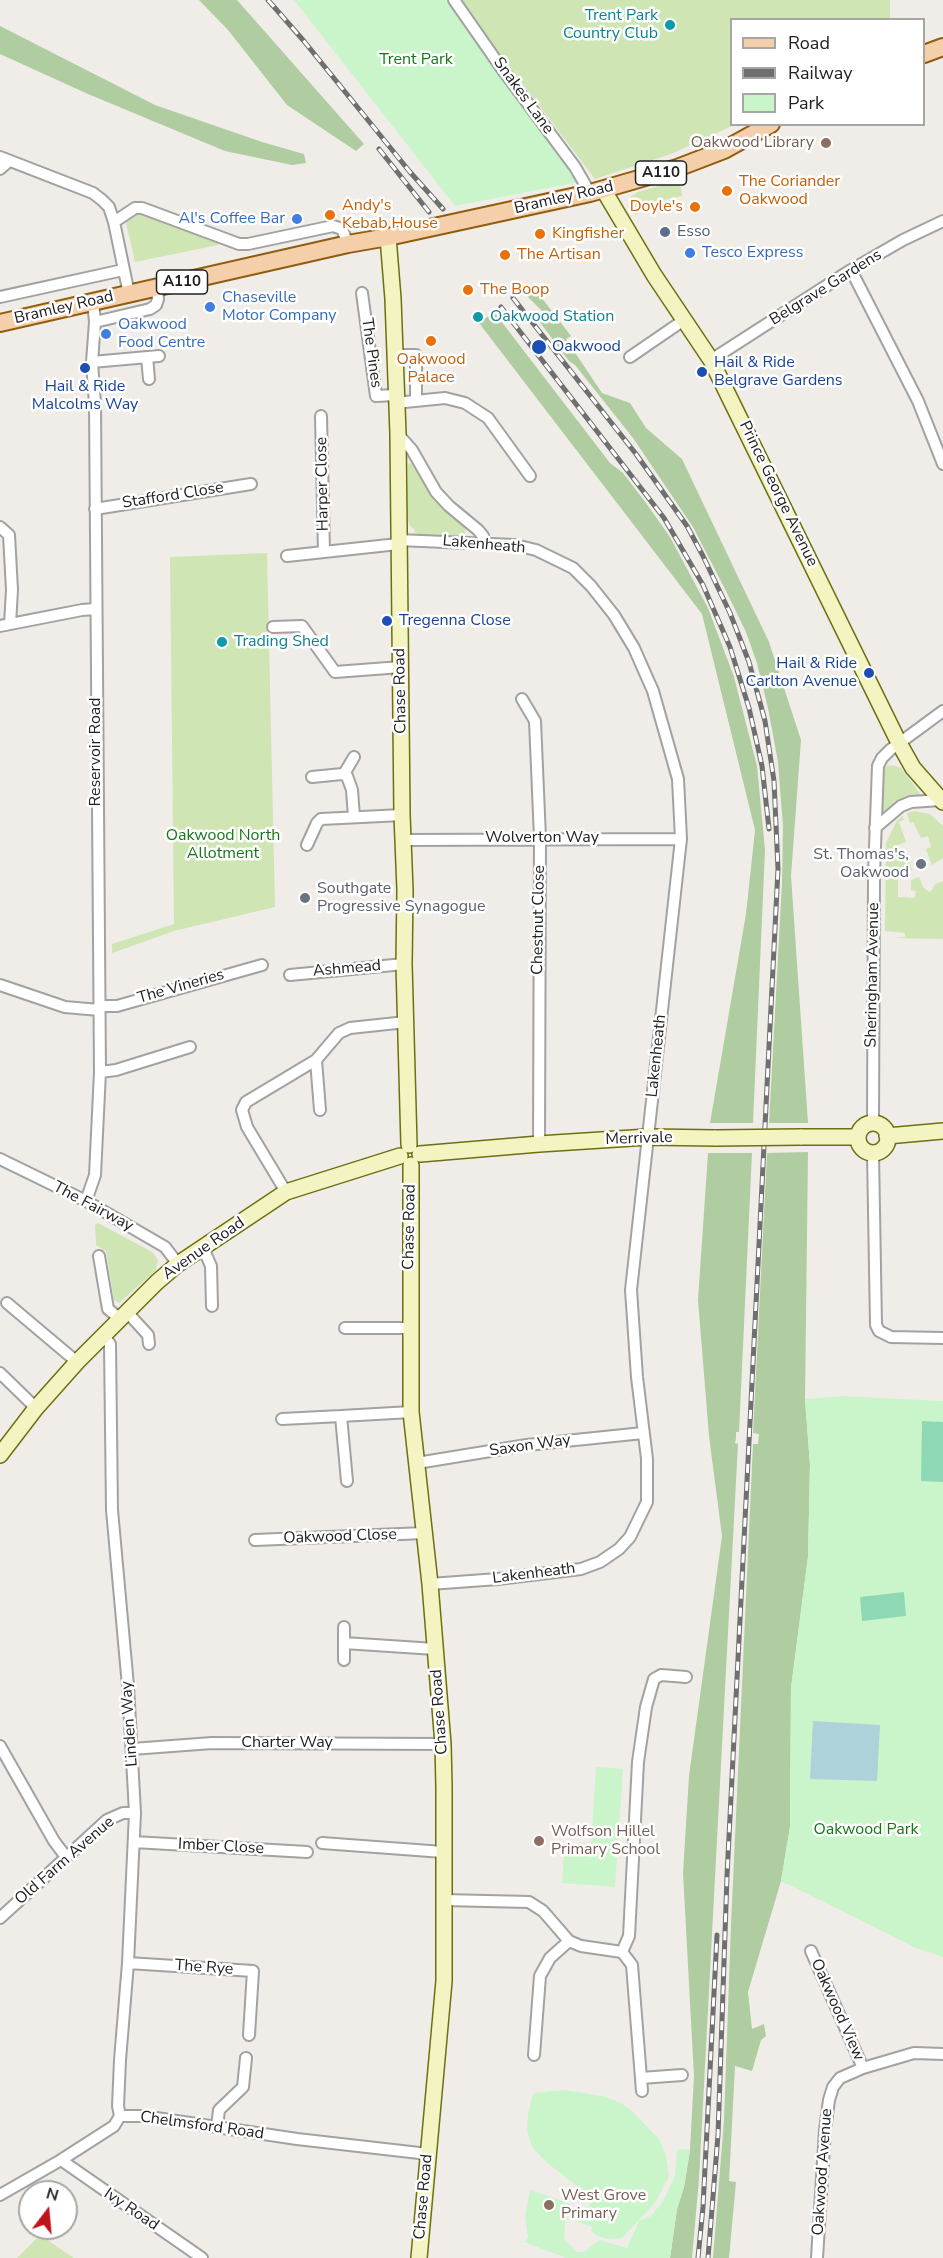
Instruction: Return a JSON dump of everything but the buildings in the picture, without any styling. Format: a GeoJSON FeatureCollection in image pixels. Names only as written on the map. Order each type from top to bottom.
{"type":"FeatureCollection","features":[{"type":"Feature","properties":{"kind":"main road"},"geometry":{"type":"LineString","coordinates":[[925,54],[943,46]]}},
{"type":"Feature","properties":{"kind":"main road","name":"Bramley Road"},"geometry":{"type":"LineString","coordinates":[[0,323],[157,288],[345,237],[388,237],[596,191],[699,160],[724,150],[767,126]]}},
{"type":"Feature","properties":{"kind":"street","name":"Snakes Lane"},"geometry":{"type":"LineString","coordinates":[[454,0],[575,167],[596,191]]}},
{"type":"Feature","properties":{"kind":"street"},"geometry":{"type":"LineString","coordinates":[[0,169],[4,159]]}},
{"type":"Feature","properties":{"kind":"street","name":"Bramley Road"},"geometry":{"type":"LineString","coordinates":[[4,159],[93,193],[109,207],[129,294]]}},
{"type":"Feature","properties":{"kind":"street","name":"Prince George Avenue"},"geometry":{"type":"LineString","coordinates":[[596,191],[711,360],[899,743],[913,768],[942,801]]}},
{"type":"Feature","properties":{"kind":"street","name":"Bramley Road"},"geometry":{"type":"LineString","coordinates":[[114,222],[135,208],[142,208],[239,244],[333,226],[345,237]]}},
{"type":"Feature","properties":{"kind":"street","name":"Belgrave Gardens"},"geometry":{"type":"LineString","coordinates":[[711,360],[851,270],[903,240],[943,221]]}},
{"type":"Feature","properties":{"kind":"street","name":"Chase Road"},"geometry":{"type":"LineString","coordinates":[[388,237],[398,434],[404,964],[410,1155],[411,1412],[430,1584],[443,1744],[444,1981],[419,2258]]}},
{"type":"Feature","properties":{"kind":"street","name":"Bramley Road"},"geometry":{"type":"LineString","coordinates":[[0,297],[123,270]]}},
{"type":"Feature","properties":{"kind":"street"},"geometry":{"type":"LineString","coordinates":[[851,270],[918,401],[943,464]]}},
{"type":"Feature","properties":{"kind":"street","name":"Bramley Road"},"geometry":{"type":"LineString","coordinates":[[95,322],[150,309],[158,299],[157,288]]}},
{"type":"Feature","properties":{"kind":"street","name":"The Pines"},"geometry":{"type":"LineString","coordinates":[[362,293],[376,396],[395,399]]}},
{"type":"Feature","properties":{"kind":"street","name":"Reservoir Road"},"geometry":{"type":"LineString","coordinates":[[87,1201],[95,1175],[100,1072],[93,362],[95,322],[93,302]]}},
{"type":"Feature","properties":{"kind":"street"},"geometry":{"type":"LineString","coordinates":[[630,357],[684,320]]}},
{"type":"Feature","properties":{"kind":"street"},"geometry":{"type":"LineString","coordinates":[[394,355],[416,356],[416,400]]}},
{"type":"Feature","properties":{"kind":"street"},"geometry":{"type":"LineString","coordinates":[[93,362],[159,356]]}},
{"type":"Feature","properties":{"kind":"street"},"geometry":{"type":"LineString","coordinates":[[147,357],[149,379]]}},
{"type":"Feature","properties":{"kind":"street"},"geometry":{"type":"LineString","coordinates":[[395,399],[454,399],[478,410],[488,418],[530,476]]}},
{"type":"Feature","properties":{"kind":"street","name":"Harper Close"},"geometry":{"type":"LineString","coordinates":[[321,416],[324,552]]}},
{"type":"Feature","properties":{"kind":"street"},"geometry":{"type":"LineString","coordinates":[[398,434],[412,450],[436,492],[478,530],[485,543]]}},
{"type":"Feature","properties":{"kind":"street","name":"Stafford Close"},"geometry":{"type":"LineString","coordinates":[[95,508],[251,484]]}},
{"type":"Feature","properties":{"kind":"street"},"geometry":{"type":"LineString","coordinates":[[0,526],[9,535],[12,590],[5,625],[95,609]]}},
{"type":"Feature","properties":{"kind":"street","name":"Lakenheath"},"geometry":{"type":"LineString","coordinates":[[287,555],[398,542],[485,543],[515,545],[536,550],[573,568],[614,615],[639,658],[653,691],[678,779],[681,838],[631,1290],[648,1484],[647,1502],[630,1537],[620,1549],[600,1562],[581,1569],[430,1584]]}},
{"type":"Feature","properties":{"kind":"street"},"geometry":{"type":"LineString","coordinates":[[273,627],[302,626],[335,672],[401,667]]}},
{"type":"Feature","properties":{"kind":"street","name":"Chestnut Close"},"geometry":{"type":"LineString","coordinates":[[522,699],[535,721],[540,838],[539,1144]]}},
{"type":"Feature","properties":{"kind":"street","name":"Sheringham Avenue"},"geometry":{"type":"LineString","coordinates":[[873,1123],[875,828],[879,765],[882,758],[899,743],[943,711]]}},
{"type":"Feature","properties":{"kind":"street"},"geometry":{"type":"LineString","coordinates":[[344,774],[354,756]]}},
{"type":"Feature","properties":{"kind":"street"},"geometry":{"type":"LineString","coordinates":[[344,774],[352,789],[354,817]]}},
{"type":"Feature","properties":{"kind":"street"},"geometry":{"type":"LineString","coordinates":[[312,777],[344,774]]}},
{"type":"Feature","properties":{"kind":"street"},"geometry":{"type":"LineString","coordinates":[[875,828],[901,806],[911,802],[942,801]]}},
{"type":"Feature","properties":{"kind":"street"},"geometry":{"type":"LineString","coordinates":[[307,845],[319,820],[402,815]]}},
{"type":"Feature","properties":{"kind":"street","name":"Wolverton Way"},"geometry":{"type":"LineString","coordinates":[[404,840],[681,838]]}},
{"type":"Feature","properties":{"kind":"street","name":"The Vineries"},"geometry":{"type":"LineString","coordinates":[[0,985],[65,1007],[99,1008],[117,1006],[262,964]]}},
{"type":"Feature","properties":{"kind":"street","name":"Ashmead"},"geometry":{"type":"LineString","coordinates":[[290,975],[404,964]]}},
{"type":"Feature","properties":{"kind":"street"},"geometry":{"type":"LineString","coordinates":[[286,1192],[247,1127],[242,1110],[246,1102],[316,1060],[339,1033],[350,1028],[406,1022]]}},
{"type":"Feature","properties":{"kind":"street"},"geometry":{"type":"LineString","coordinates":[[100,1072],[116,1070],[190,1047]]}},
{"type":"Feature","properties":{"kind":"street"},"geometry":{"type":"LineString","coordinates":[[316,1060],[320,1110]]}},
{"type":"Feature","properties":{"kind":"street"},"geometry":{"type":"LineString","coordinates":[[873,1123],[883,1127],[887,1136],[883,1148],[873,1153],[862,1148],[858,1137],[861,1128],[873,1123]]}},
{"type":"Feature","properties":{"kind":"street"},"geometry":{"type":"LineString","coordinates":[[887,1136],[943,1131]]}},
{"type":"Feature","properties":{"kind":"street","name":"Merrivale"},"geometry":{"type":"LineString","coordinates":[[410,1155],[648,1137],[858,1137]]}},
{"type":"Feature","properties":{"kind":"street"},"geometry":{"type":"LineString","coordinates":[[873,1153],[876,1325],[882,1333],[891,1337],[943,1338]]}},
{"type":"Feature","properties":{"kind":"street","name":"Avenue Road"},"geometry":{"type":"LineString","coordinates":[[0,1455],[36,1408],[77,1362],[178,1264],[286,1192],[410,1155]]}},
{"type":"Feature","properties":{"kind":"street","name":"The Fairway"},"geometry":{"type":"LineString","coordinates":[[0,1159],[87,1201],[165,1247],[178,1264]]}},
{"type":"Feature","properties":{"kind":"street"},"geometry":{"type":"LineString","coordinates":[[203,1248],[211,1266],[212,1306]]}},
{"type":"Feature","properties":{"kind":"street"},"geometry":{"type":"LineString","coordinates":[[99,1256],[108,1309],[123,1315],[148,1335],[149,1344]]}},
{"type":"Feature","properties":{"kind":"street"},"geometry":{"type":"LineString","coordinates":[[7,1303],[77,1362]]}},
{"type":"Feature","properties":{"kind":"street"},"geometry":{"type":"LineString","coordinates":[[345,1328],[411,1328]]}},
{"type":"Feature","properties":{"kind":"street","name":"Linden Way"},"geometry":{"type":"LineString","coordinates":[[103,1335],[110,1344],[112,1510],[132,1749],[135,1813],[128,1963],[119,2071],[120,2116]]}},
{"type":"Feature","properties":{"kind":"street"},"geometry":{"type":"LineString","coordinates":[[0,1373],[36,1408]]}},
{"type":"Feature","properties":{"kind":"street"},"geometry":{"type":"LineString","coordinates":[[282,1419],[411,1412]]}},
{"type":"Feature","properties":{"kind":"street"},"geometry":{"type":"LineString","coordinates":[[341,1416],[347,1481]]}},
{"type":"Feature","properties":{"kind":"street","name":"Saxon Way"},"geometry":{"type":"LineString","coordinates":[[417,1463],[526,1445],[643,1433]]}},
{"type":"Feature","properties":{"kind":"street","name":"Oakwood Close"},"geometry":{"type":"LineString","coordinates":[[255,1540],[425,1533]]}},
{"type":"Feature","properties":{"kind":"street"},"geometry":{"type":"LineString","coordinates":[[344,1627],[344,1660]]}},
{"type":"Feature","properties":{"kind":"street"},"geometry":{"type":"LineString","coordinates":[[344,1643],[435,1649]]}},
{"type":"Feature","properties":{"kind":"street"},"geometry":{"type":"LineString","coordinates":[[622,1952],[629,1936],[638,1762],[646,1707],[654,1679],[661,1675],[686,1677]]}},
{"type":"Feature","properties":{"kind":"street","name":"Charter Way"},"geometry":{"type":"LineString","coordinates":[[132,1749],[212,1743],[443,1744]]}},
{"type":"Feature","properties":{"kind":"street"},"geometry":{"type":"LineString","coordinates":[[0,1746],[54,1841],[66,1857]]}},
{"type":"Feature","properties":{"kind":"street","name":"Old Farm Avenue"},"geometry":{"type":"LineString","coordinates":[[0,1918],[107,1820],[123,1813],[135,1813]]}},
{"type":"Feature","properties":{"kind":"street","name":"Imber Close"},"geometry":{"type":"LineString","coordinates":[[134,1842],[307,1852]]}},
{"type":"Feature","properties":{"kind":"street"},"geometry":{"type":"LineString","coordinates":[[322,1843],[443,1852]]}},
{"type":"Feature","properties":{"kind":"street"},"geometry":{"type":"LineString","coordinates":[[443,1900],[529,1902],[543,1911],[569,1941],[581,1946],[622,1952],[632,1965],[642,2091]]}},
{"type":"Feature","properties":{"kind":"street"},"geometry":{"type":"LineString","coordinates":[[534,2055],[540,1976],[550,1958],[569,1941]]}},
{"type":"Feature","properties":{"kind":"street","name":"Oakwood View"},"geometry":{"type":"LineString","coordinates":[[811,1952],[863,2068]]}},
{"type":"Feature","properties":{"kind":"street","name":"The Rye"},"geometry":{"type":"LineString","coordinates":[[128,1963],[253,1971],[249,2035]]}},
{"type":"Feature","properties":{"kind":"street","name":"Oakwood Avenue"},"geometry":{"type":"LineString","coordinates":[[817,2258],[825,2130],[833,2087],[840,2078],[863,2068],[914,2053],[943,2054]]}},
{"type":"Feature","properties":{"kind":"street"},"geometry":{"type":"LineString","coordinates":[[217,2127],[219,2110],[243,2087],[246,2058]]}},
{"type":"Feature","properties":{"kind":"street"},"geometry":{"type":"LineString","coordinates":[[641,2078],[682,2075]]}},
{"type":"Feature","properties":{"kind":"street","name":"Chelmsford Road"},"geometry":{"type":"LineString","coordinates":[[0,2195],[114,2126],[120,2116],[143,2116],[297,2139],[428,2154]]}},
{"type":"Feature","properties":{"kind":"street","name":"Ivy Road"},"geometry":{"type":"LineString","coordinates":[[61,2160],[201,2258]]}},
{"type":"Feature","properties":{"kind":"green space"},"geometry":{"type":"Polygon","coordinates":[[[199,0],[237,0],[364,144],[356,151],[287,105],[228,30],[199,0]]]}},
{"type":"Feature","properties":{"kind":"green space","name":"Trent Park"},"geometry":{"type":"Polygon","coordinates":[[[294,0],[445,0],[579,182],[455,206],[294,0]]]}},
{"type":"Feature","properties":{"kind":"green space"},"geometry":{"type":"Polygon","coordinates":[[[454,0],[890,0],[890,18],[730,18],[730,126],[732,126],[671,154],[595,179],[507,63],[489,48],[454,0]]]}},
{"type":"Feature","properties":{"kind":"green space"},"geometry":{"type":"Polygon","coordinates":[[[0,26],[155,105],[304,154],[306,163],[292,165],[225,151],[88,94],[0,54],[0,26]]]}},
{"type":"Feature","properties":{"kind":"green space"},"geometry":{"type":"Polygon","coordinates":[[[672,182],[681,187],[682,196],[637,206],[638,214],[635,215],[629,210],[630,197],[638,192],[672,182]]]}},
{"type":"Feature","properties":{"kind":"green space"},"geometry":{"type":"Polygon","coordinates":[[[141,214],[220,242],[218,245],[135,262],[126,223],[134,215],[141,214]]]}},
{"type":"Feature","properties":{"kind":"green space"},"geometry":{"type":"Polygon","coordinates":[[[531,284],[571,336],[566,339],[602,393],[630,403],[646,428],[682,459],[769,642],[801,740],[791,876],[808,1123],[769,1123],[783,826],[778,762],[757,663],[746,632],[693,527],[633,438],[539,321],[546,315],[522,291],[531,284]]]}},
{"type":"Feature","properties":{"kind":"green space"},"geometry":{"type":"Polygon","coordinates":[[[494,312],[610,463],[623,473],[670,537],[708,608],[734,677],[757,766],[765,850],[753,1123],[710,1123],[746,914],[755,830],[702,614],[479,323],[494,312]]]}},
{"type":"Feature","properties":{"kind":"green space"},"geometry":{"type":"Polygon","coordinates":[[[411,463],[434,498],[466,529],[464,536],[419,535],[414,532],[407,518],[408,464],[411,463]]]}},
{"type":"Feature","properties":{"kind":"green space","name":"Oakwood North Allotment"},"geometry":{"type":"Polygon","coordinates":[[[267,553],[275,907],[174,931],[112,953],[112,944],[174,924],[170,557],[267,553]]]}},
{"type":"Feature","properties":{"kind":"green space"},"geometry":{"type":"Polygon","coordinates":[[[891,765],[901,768],[921,795],[898,801],[886,811],[882,811],[883,768],[891,765]]]}},
{"type":"Feature","properties":{"kind":"green space"},"geometry":{"type":"Polygon","coordinates":[[[914,811],[930,814],[943,826],[943,858],[932,865],[926,849],[931,847],[928,836],[921,838],[913,822],[910,823],[907,813],[914,811]]]}},
{"type":"Feature","properties":{"kind":"green space"},"geometry":{"type":"Polygon","coordinates":[[[902,816],[904,820],[899,822],[906,842],[898,845],[903,857],[908,856],[912,870],[898,871],[898,897],[915,898],[916,891],[911,890],[911,880],[919,877],[923,887],[929,892],[935,884],[943,881],[943,939],[893,938],[905,937],[905,933],[885,931],[886,843],[896,822],[902,816]]]}},
{"type":"Feature","properties":{"kind":"green space"},"geometry":{"type":"Polygon","coordinates":[[[808,1152],[805,1399],[810,1465],[808,1557],[791,1688],[790,1827],[781,1881],[748,1992],[752,2029],[764,2024],[766,2036],[761,2040],[752,2071],[735,2066],[729,2181],[736,2182],[729,2258],[713,2258],[724,2120],[753,1444],[758,1444],[759,1434],[753,1433],[767,1153],[808,1152]]]}},
{"type":"Feature","properties":{"kind":"green space"},"geometry":{"type":"Polygon","coordinates":[[[708,1153],[752,1153],[739,1432],[736,1432],[735,1443],[738,1444],[699,2179],[692,2258],[670,2258],[677,2209],[684,2187],[690,2150],[694,2076],[683,1873],[689,1776],[722,1536],[709,1436],[698,1300],[708,1153]]]}},
{"type":"Feature","properties":{"kind":"green space"},"geometry":{"type":"Polygon","coordinates":[[[98,1223],[152,1252],[158,1260],[156,1270],[119,1303],[114,1300],[106,1251],[96,1245],[95,1225],[98,1223]]]}},
{"type":"Feature","properties":{"kind":"green space","name":"Oakwood Park"},"geometry":{"type":"Polygon","coordinates":[[[842,1396],[943,1401],[943,1957],[916,1948],[781,1881],[790,1827],[791,1688],[808,1557],[810,1465],[805,1399],[842,1396]]]}},
{"type":"Feature","properties":{"kind":"green space"},"geometry":{"type":"Polygon","coordinates":[[[922,1421],[943,1422],[943,1482],[921,1481],[922,1421]]]}},
{"type":"Feature","properties":{"kind":"green space"},"geometry":{"type":"Polygon","coordinates":[[[904,1592],[906,1616],[862,1621],[860,1597],[904,1592]]]}},
{"type":"Feature","properties":{"kind":"green space"},"geometry":{"type":"Polygon","coordinates":[[[596,1767],[623,1769],[615,1887],[562,1883],[564,1850],[579,1852],[580,1843],[591,1844],[596,1767]]]}},
{"type":"Feature","properties":{"kind":"green space"},"geometry":{"type":"Polygon","coordinates":[[[565,2090],[603,2096],[621,2103],[659,2139],[666,2156],[669,2177],[655,2203],[622,2238],[609,2239],[597,2236],[591,2231],[592,2227],[575,2221],[575,2213],[588,2207],[594,2199],[546,2162],[532,2147],[527,2131],[533,2093],[565,2090]]]}},
{"type":"Feature","properties":{"kind":"green space","name":"West Grove Primary"},"geometry":{"type":"Polygon","coordinates":[[[677,2149],[690,2150],[684,2187],[677,2209],[670,2258],[566,2258],[524,2242],[528,2238],[525,2217],[530,2190],[571,2204],[565,2223],[564,2239],[577,2252],[584,2252],[599,2240],[627,2248],[639,2221],[651,2216],[663,2201],[675,2176],[677,2149]]]}},
{"type":"Feature","properties":{"kind":"green space"},"geometry":{"type":"Polygon","coordinates":[[[35,2240],[47,2240],[74,2258],[17,2258],[35,2240]]]}},
{"type":"Feature","properties":{"kind":"water"},"geometry":{"type":"Polygon","coordinates":[[[813,1721],[880,1725],[877,1781],[810,1779],[813,1721]]]}},
{"type":"Feature","properties":{"kind":"railway"},"geometry":{"type":"LineString","coordinates":[[268,0],[443,209]]}},
{"type":"Feature","properties":{"kind":"railway"},"geometry":{"type":"LineString","coordinates":[[379,149],[429,212]]}},
{"type":"Feature","properties":{"kind":"railway"},"geometry":{"type":"LineString","coordinates":[[513,298],[636,454],[687,526],[730,613],[749,662],[765,721],[774,781],[778,869],[727,1876],[718,2135],[708,2258]]}},
{"type":"Feature","properties":{"kind":"railway"},"geometry":{"type":"LineString","coordinates":[[501,307],[664,518],[703,585],[730,647],[749,708],[762,766],[769,829]]}},
{"type":"Feature","properties":{"kind":"railway"},"geometry":{"type":"LineString","coordinates":[[698,2258],[703,2207],[717,1935]]}},
{"type":"Feature","properties":{"kind":"place","name":"Trent Park Country Club"},"geometry":{"type":"Point","coordinates":[670,25]}},
{"type":"Feature","properties":{"kind":"place","name":"Oakwood Library"},"geometry":{"type":"Point","coordinates":[826,143]}},
{"type":"Feature","properties":{"kind":"place","name":"The Coriander Oakwood"},"geometry":{"type":"Point","coordinates":[727,191]}},
{"type":"Feature","properties":{"kind":"place","name":"Doyle's"},"geometry":{"type":"Point","coordinates":[695,207]}},
{"type":"Feature","properties":{"kind":"place","name":"Andy's Kebab House"},"geometry":{"type":"Point","coordinates":[330,215]}},
{"type":"Feature","properties":{"kind":"place","name":"Al's Coffee Bar"},"geometry":{"type":"Point","coordinates":[297,219]}},
{"type":"Feature","properties":{"kind":"place","name":"Esso"},"geometry":{"type":"Point","coordinates":[665,232]}},
{"type":"Feature","properties":{"kind":"place","name":"Kingfisher"},"geometry":{"type":"Point","coordinates":[540,234]}},
{"type":"Feature","properties":{"kind":"place","name":"Tesco Express"},"geometry":{"type":"Point","coordinates":[690,253]}},
{"type":"Feature","properties":{"kind":"place","name":"The Artisan"},"geometry":{"type":"Point","coordinates":[505,255]}},
{"type":"Feature","properties":{"kind":"place","name":"The Boop"},"geometry":{"type":"Point","coordinates":[468,290]}},
{"type":"Feature","properties":{"kind":"place","name":"Chaseville Motor Company"},"geometry":{"type":"Point","coordinates":[210,307]}},
{"type":"Feature","properties":{"kind":"place","name":"Oakwood Station"},"geometry":{"type":"Point","coordinates":[478,317]}},
{"type":"Feature","properties":{"kind":"place","name":"Oakwood Food Centre"},"geometry":{"type":"Point","coordinates":[106,334]}},
{"type":"Feature","properties":{"kind":"place","name":"Oakwood Palace"},"geometry":{"type":"Point","coordinates":[431,341]}},
{"type":"Feature","properties":{"kind":"place","name":"Oakwood"},"geometry":{"type":"Point","coordinates":[539,347]}},
{"type":"Feature","properties":{"kind":"place","name":"Hail & Ride Malcolms Way"},"geometry":{"type":"Point","coordinates":[85,368]}},
{"type":"Feature","properties":{"kind":"place","name":"Hail & Ride Belgrave Gardens"},"geometry":{"type":"Point","coordinates":[702,372]}},
{"type":"Feature","properties":{"kind":"place","name":"Tregenna Close"},"geometry":{"type":"Point","coordinates":[387,621]}},
{"type":"Feature","properties":{"kind":"place","name":"Trading Shed"},"geometry":{"type":"Point","coordinates":[222,642]}},
{"type":"Feature","properties":{"kind":"place","name":"Hail & Ride Carlton Avenue"},"geometry":{"type":"Point","coordinates":[869,673]}},
{"type":"Feature","properties":{"kind":"place","name":"St. Thomas's, Oakwood"},"geometry":{"type":"Point","coordinates":[921,864]}},
{"type":"Feature","properties":{"kind":"place","name":"Southgate Progressive Synagogue"},"geometry":{"type":"Point","coordinates":[305,898]}},
{"type":"Feature","properties":{"kind":"place","name":"Wolfson Hillel Primary School"},"geometry":{"type":"Point","coordinates":[539,1841]}},
{"type":"Feature","properties":{"kind":"place","name":"West Grove Primary"},"geometry":{"type":"Point","coordinates":[549,2205]}}]}
